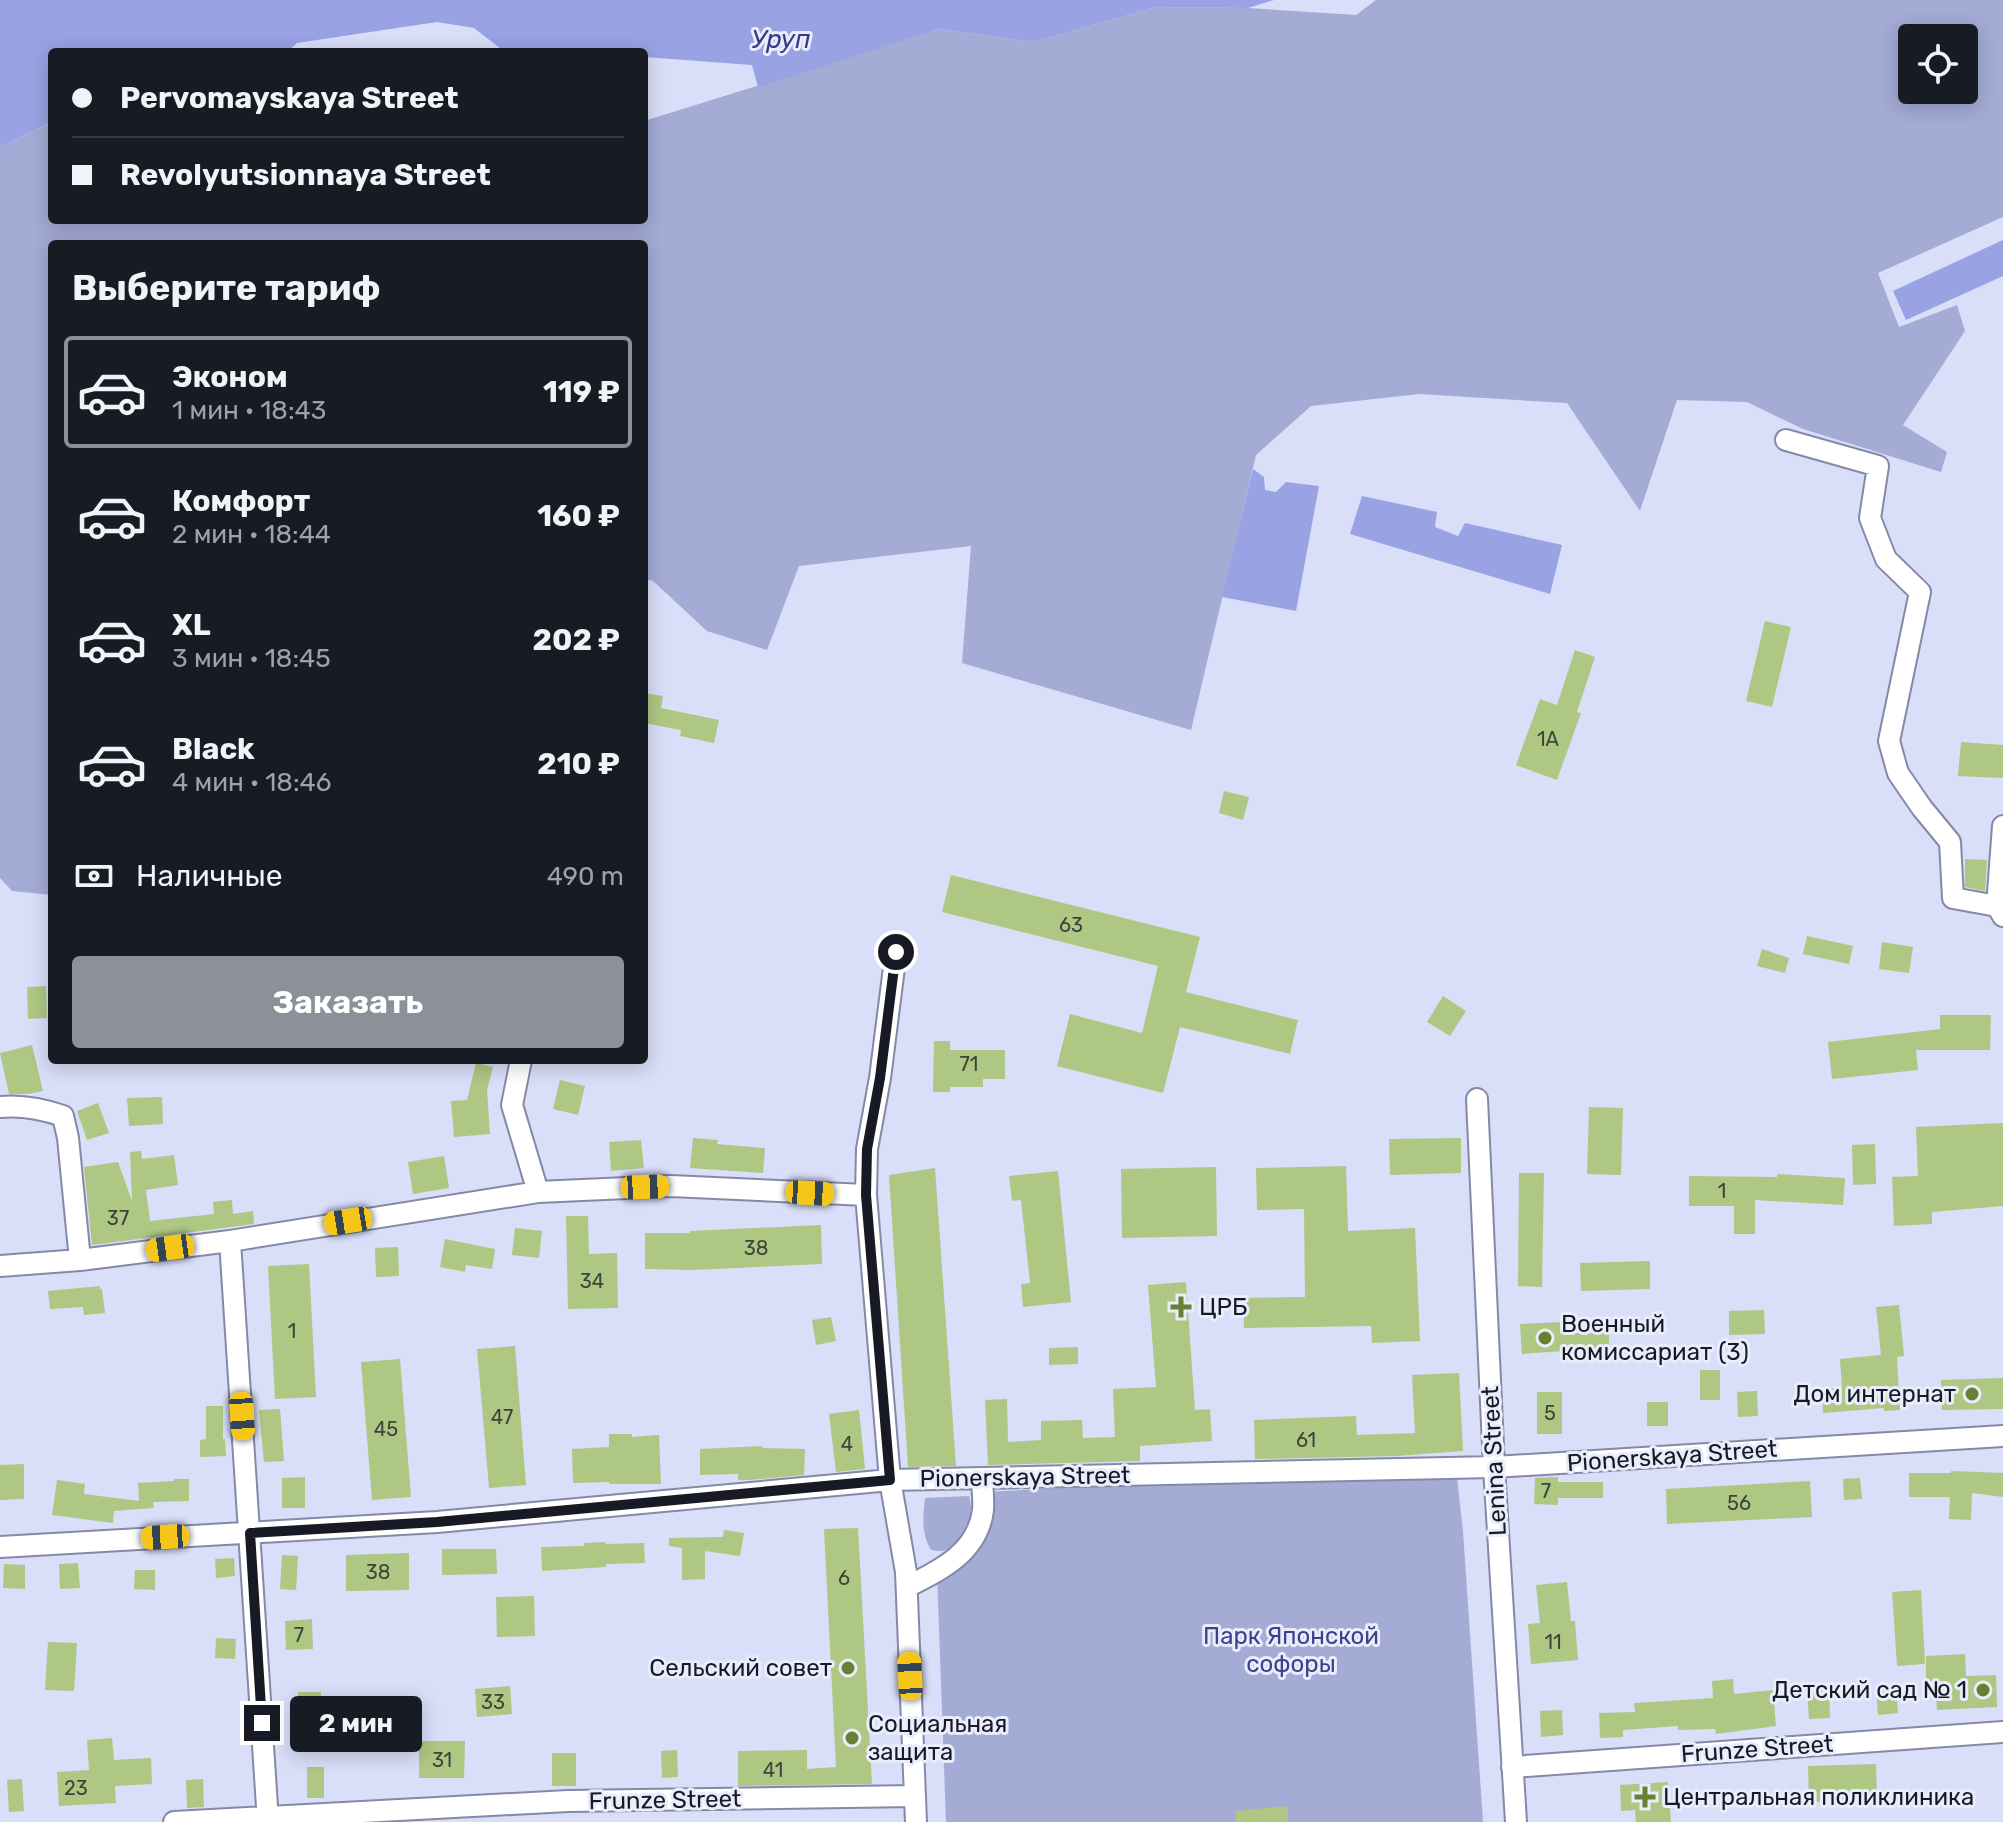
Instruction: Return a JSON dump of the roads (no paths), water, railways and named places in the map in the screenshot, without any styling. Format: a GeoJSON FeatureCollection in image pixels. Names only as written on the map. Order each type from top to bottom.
{"type":"FeatureCollection","features":[{"type":"Feature","properties":{"kind":"street"},"geometry":{"type":"LineString","coordinates":[[1786,440],[1878,466],[1870,518],[1886,559],[1920,592],[1889,741],[1898,773],[1950,842],[1953,898],[2000,911],[2003,826]]}},
{"type":"Feature","properties":{"kind":"street"},"geometry":{"type":"LineString","coordinates":[[896,952],[880,1078],[867,1149],[866,1195],[890,1480],[907,1587],[916,1822]]}},
{"type":"Feature","properties":{"kind":"street"},"geometry":{"type":"LineString","coordinates":[[520,1064],[512,1105],[538,1192]]}},
{"type":"Feature","properties":{"kind":"street","name":"Lenina Street"},"geometry":{"type":"LineString","coordinates":[[1477,1099],[1494,1467],[1516,1822]]}},
{"type":"Feature","properties":{"kind":"street"},"geometry":{"type":"LineString","coordinates":[[0,1107],[45,1110],[63,1116],[80,1260]]}},
{"type":"Feature","properties":{"kind":"street"},"geometry":{"type":"LineString","coordinates":[[0,1266],[80,1260],[230,1241],[538,1192],[671,1186],[866,1195]]}},
{"type":"Feature","properties":{"kind":"street"},"geometry":{"type":"LineString","coordinates":[[230,1241],[268,1820]]}},
{"type":"Feature","properties":{"kind":"street","name":"Pionerskaya Street"},"geometry":{"type":"LineString","coordinates":[[0,1547],[437,1522],[890,1480],[1494,1467],[2003,1436]]}},
{"type":"Feature","properties":{"kind":"street"},"geometry":{"type":"LineString","coordinates":[[907,1587],[937,1572],[970,1545],[983,1508],[982,1478]]}},
{"type":"Feature","properties":{"kind":"street","name":"Frunze Street"},"geometry":{"type":"LineString","coordinates":[[1512,1767],[2003,1732]]}},
{"type":"Feature","properties":{"kind":"street","name":"Frunze Street"},"geometry":{"type":"LineString","coordinates":[[174,1822],[268,1820],[568,1801],[915,1796]]}},
{"type":"Feature","properties":{"kind":"water","name":"Уруп"},"geometry":{"type":"Polygon","coordinates":[[[0,0],[1274,0],[1248,8],[1156,7],[1033,42],[940,29],[758,87],[752,65],[648,57],[648,48],[500,48],[474,28],[437,22],[297,43],[291,48],[48,48],[48,124],[0,147],[0,0]]]}},
{"type":"Feature","properties":{"kind":"water"},"geometry":{"type":"Polygon","coordinates":[[[2003,240],[2003,276],[1906,320],[1893,291],[2003,240]]]}},
{"type":"Feature","properties":{"kind":"water"},"geometry":{"type":"Polygon","coordinates":[[[1253,469],[1264,477],[1265,490],[1276,492],[1286,482],[1319,486],[1296,611],[1222,597],[1253,469]]]}},
{"type":"Feature","properties":{"kind":"water"},"geometry":{"type":"Polygon","coordinates":[[[1362,496],[1437,512],[1435,527],[1458,536],[1465,523],[1562,545],[1550,594],[1350,534],[1362,496]]]}},
{"type":"Feature","properties":{"kind":"place","name":"ЦРБ"},"geometry":{"type":"Point","coordinates":[1181,1307]}},
{"type":"Feature","properties":{"kind":"place","name":"Военный комиссариат (3)"},"geometry":{"type":"Point","coordinates":[1545,1338]}},
{"type":"Feature","properties":{"kind":"place","name":"Дом интернат"},"geometry":{"type":"Point","coordinates":[1972,1394]}},
{"type":"Feature","properties":{"kind":"place","name":"Сельский совет"},"geometry":{"type":"Point","coordinates":[848,1668]}},
{"type":"Feature","properties":{"kind":"place","name":"Детский сад № 1"},"geometry":{"type":"Point","coordinates":[1983,1690]}},
{"type":"Feature","properties":{"kind":"place","name":"Социальная защита"},"geometry":{"type":"Point","coordinates":[852,1738]}},
{"type":"Feature","properties":{"kind":"place","name":"Центральная поликлиника"},"geometry":{"type":"Point","coordinates":[1645,1797]}},
{"type":"Feature","properties":{"kind":"park label","name":"Парк Японской софоры"},"geometry":{"type":"Point","coordinates":[1291,1650]}}]}
